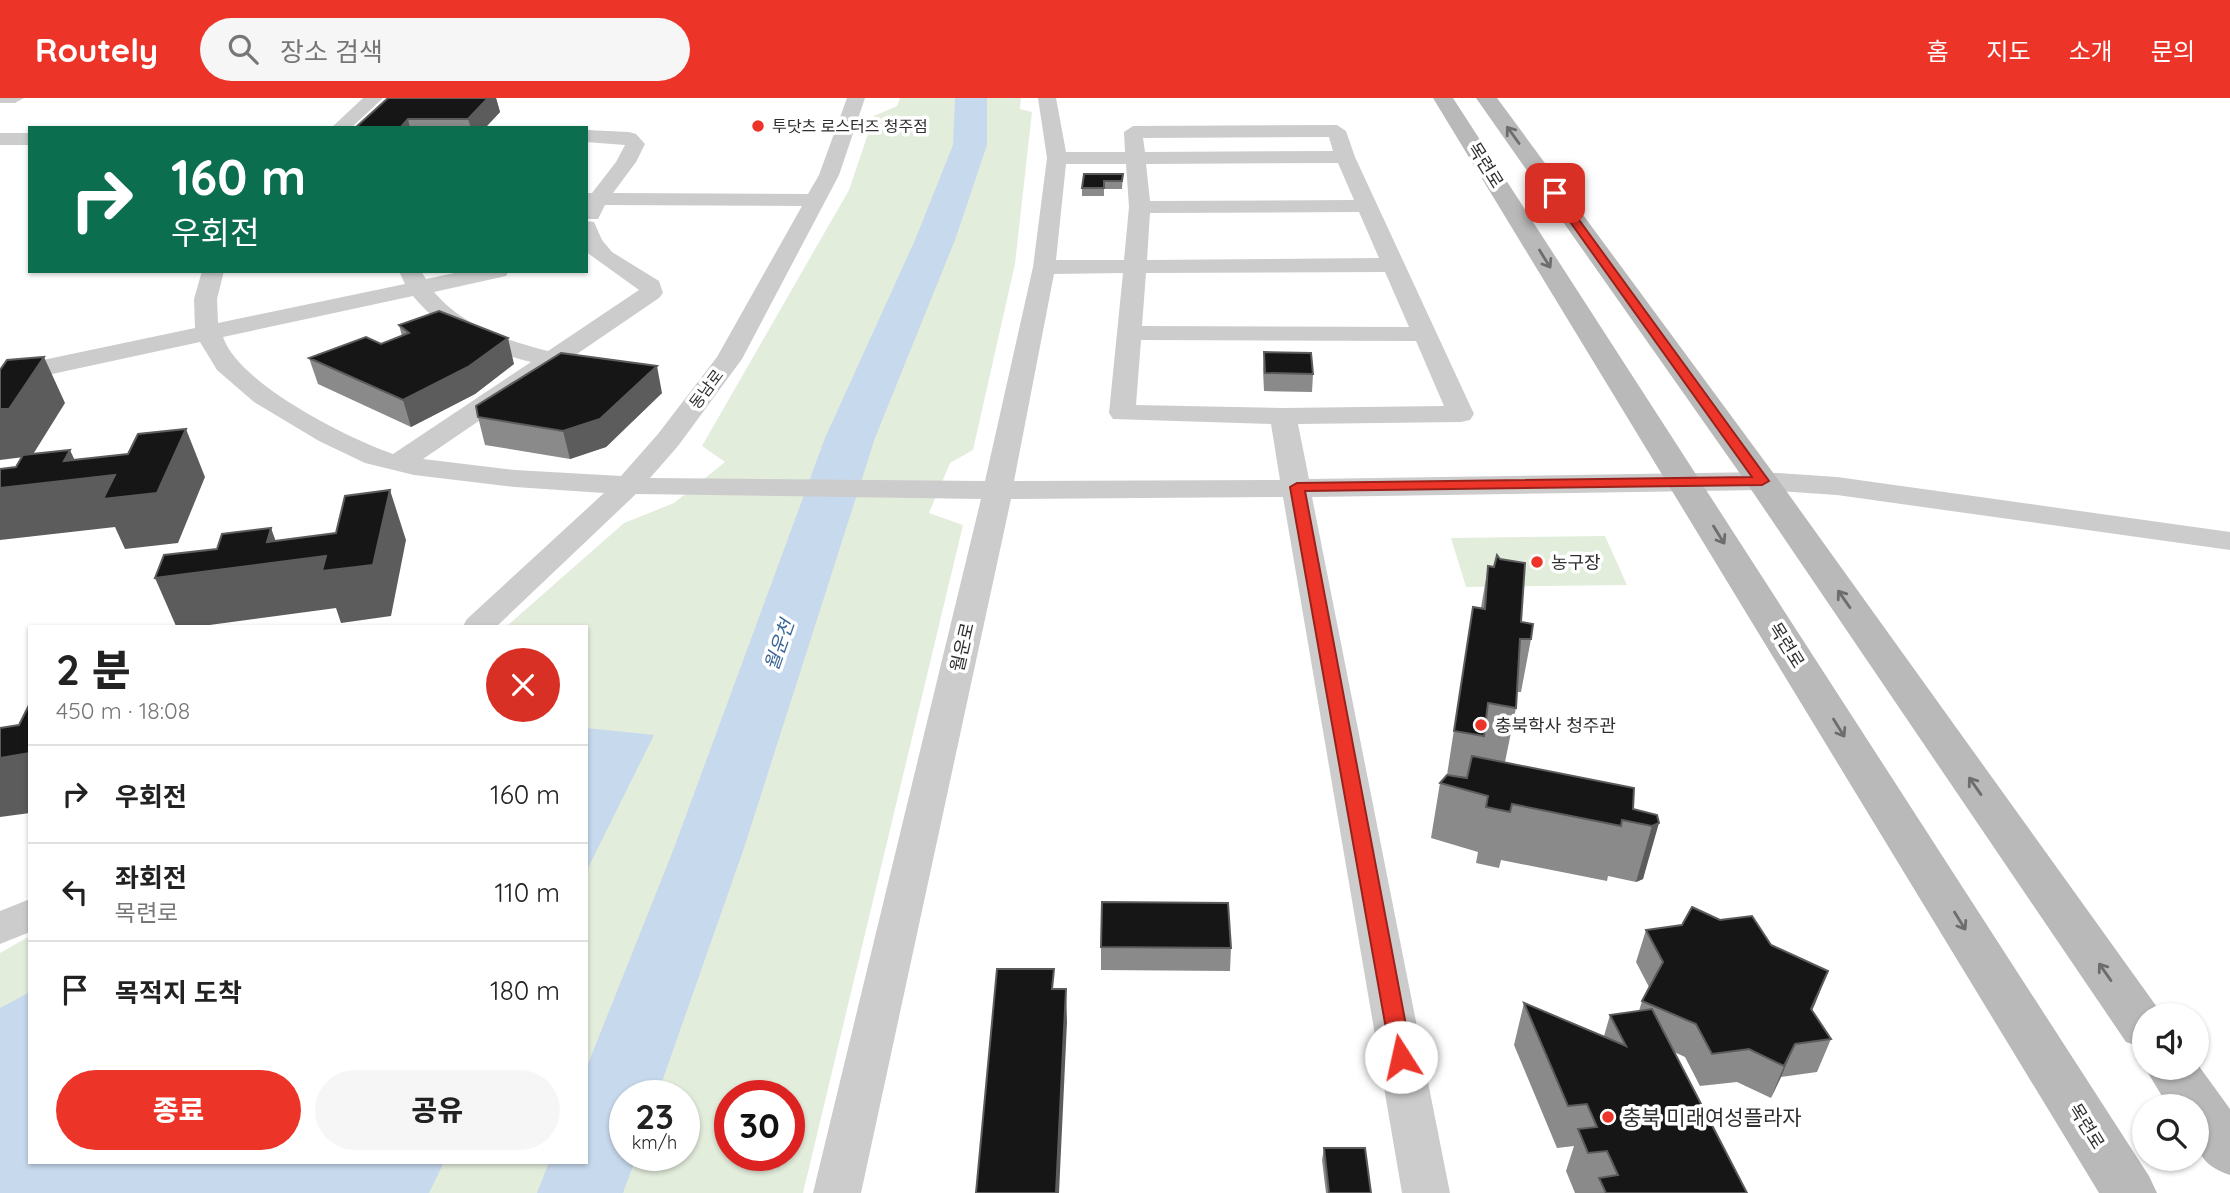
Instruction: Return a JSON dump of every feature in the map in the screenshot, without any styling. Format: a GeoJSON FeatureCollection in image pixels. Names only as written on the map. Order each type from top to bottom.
{"type":"FeatureCollection","features":[{"type":"Feature","properties":{"kind":"street"},"geometry":{"type":"LineString","coordinates":[[0,98],[15,98]]}},
{"type":"Feature","properties":{"kind":"street"},"geometry":{"type":"LineString","coordinates":[[343,126],[374,98]]}},
{"type":"Feature","properties":{"kind":"street","name":"동남로"},"geometry":{"type":"LineString","coordinates":[[480,625],[627,487],[668,440],[729,359],[829,175],[856,98]]}},
{"type":"Feature","properties":{"kind":"street","name":"월운로"},"geometry":{"type":"LineString","coordinates":[[837,1193],[998,490],[1044,267],[1057,158],[1046,98]]}},
{"type":"Feature","properties":{"kind":"street","name":"목련로"},"geometry":{"type":"LineString","coordinates":[[1443,98],[2129,1193]]}},
{"type":"Feature","properties":{"kind":"street"},"geometry":{"type":"LineString","coordinates":[[1486,98],[1762,481],[2132,1011]]}},
{"type":"Feature","properties":{"kind":"street"},"geometry":{"type":"LineString","coordinates":[[397,464],[651,293],[651,286],[620,268],[589,238],[591,200],[632,152],[635,144],[629,138],[588,136]]}},
{"type":"Feature","properties":{"kind":"street"},"geometry":{"type":"LineString","coordinates":[[0,139],[28,139]]}},
{"type":"Feature","properties":{"kind":"street"},"geometry":{"type":"LineString","coordinates":[[1057,158],[1345,157],[1461,414],[1283,416],[1122,413],[1140,207],[1137,158]]}},
{"type":"Feature","properties":{"kind":"street"},"geometry":{"type":"LineString","coordinates":[[591,200],[815,200]]}},
{"type":"Feature","properties":{"kind":"street"},"geometry":{"type":"LineString","coordinates":[[1140,207],[1367,206]]}},
{"type":"Feature","properties":{"kind":"street"},"geometry":{"type":"LineString","coordinates":[[1044,267],[1394,265]]}},
{"type":"Feature","properties":{"kind":"street"},"geometry":{"type":"LineString","coordinates":[[212,273],[206,297],[205,322],[217,353],[235,378],[268,402],[330,436],[397,464],[503,477],[627,487],[720,490],[998,490],[1762,481],[1837,486],[2230,541]]}},
{"type":"Feature","properties":{"kind":"street"},"geometry":{"type":"LineString","coordinates":[[43,368],[209,331],[414,280],[479,273]]}},
{"type":"Feature","properties":{"kind":"street"},"geometry":{"type":"LineString","coordinates":[[414,280],[435,310],[463,330],[507,349],[553,360]]}},
{"type":"Feature","properties":{"kind":"street"},"geometry":{"type":"LineString","coordinates":[[1130,333],[1425,334]]}},
{"type":"Feature","properties":{"kind":"street"},"geometry":{"type":"LineString","coordinates":[[1283,416],[1426,1193]]}},
{"type":"Feature","properties":{"kind":"street"},"geometry":{"type":"LineString","coordinates":[[0,929],[28,915]]}},
{"type":"Feature","properties":{"kind":"street"},"geometry":{"type":"LineString","coordinates":[[2179,1080],[2230,1152]]}},
{"type":"Feature","properties":{"kind":"green space"},"geometry":{"type":"Polygon","coordinates":[[[900,98],[1021,98],[1020,109],[1032,112],[1015,264],[973,450],[950,463],[929,513],[963,525],[803,1193],[0,1193],[0,953],[28,937],[28,1164],[588,1164],[588,625],[508,625],[624,523],[674,503],[725,462],[702,446],[849,190],[874,116],[897,106],[900,98]]]}},
{"type":"Feature","properties":{"kind":"green space","name":"농구장"},"geometry":{"type":"Polygon","coordinates":[[[1605,536],[1627,585],[1466,587],[1451,538],[1605,536]]]}},
{"type":"Feature","properties":{"kind":"water"},"geometry":{"type":"Polygon","coordinates":[[[588,728],[654,735],[588,868],[588,728]]]}},
{"type":"Feature","properties":{"kind":"water"},"geometry":{"type":"Polygon","coordinates":[[[28,993],[28,1164],[443,1164],[429,1193],[0,1193],[0,1008],[28,993]]]}},
{"type":"Feature","properties":{"kind":"building"},"geometry":{"type":"Polygon","coordinates":[[[388,98],[488,98],[468,119],[408,119],[402,126],[357,126],[388,98]]]}},
{"type":"Feature","properties":{"kind":"building"},"geometry":{"type":"Polygon","coordinates":[[[1084,174],[1123,174],[1122,181],[1104,181],[1104,188],[1082,188],[1084,174]]]}},
{"type":"Feature","properties":{"kind":"building"},"geometry":{"type":"Polygon","coordinates":[[[439,311],[508,338],[468,367],[403,400],[309,358],[366,337],[381,344],[409,333],[399,325],[439,311]]]}},
{"type":"Feature","properties":{"kind":"building"},"geometry":{"type":"Polygon","coordinates":[[[1264,352],[1311,353],[1313,374],[1265,373],[1264,352]]]}},
{"type":"Feature","properties":{"kind":"building"},"geometry":{"type":"Polygon","coordinates":[[[561,353],[657,366],[600,419],[563,431],[478,417],[476,406],[561,353]]]}},
{"type":"Feature","properties":{"kind":"building"},"geometry":{"type":"Polygon","coordinates":[[[44,357],[9,409],[0,409],[0,370],[7,360],[44,357]]]}},
{"type":"Feature","properties":{"kind":"building"},"geometry":{"type":"Polygon","coordinates":[[[186,429],[157,493],[103,499],[115,475],[0,488],[0,469],[16,467],[23,455],[70,450],[64,461],[128,454],[138,434],[186,429]]]}},
{"type":"Feature","properties":{"kind":"building"},"geometry":{"type":"Polygon","coordinates":[[[390,490],[373,565],[322,571],[326,556],[155,578],[164,555],[217,549],[222,534],[271,528],[267,542],[336,533],[345,496],[390,490]]]}},
{"type":"Feature","properties":{"kind":"building","name":"충북학사 청주관"},"geometry":{"type":"Polygon","coordinates":[[[1497,555],[1500,559],[1525,563],[1521,622],[1533,624],[1531,639],[1520,639],[1516,708],[1488,703],[1484,736],[1454,731],[1473,607],[1485,609],[1488,566],[1494,567],[1497,555]]]}},
{"type":"Feature","properties":{"kind":"building"},"geometry":{"type":"Polygon","coordinates":[[[28,707],[28,753],[0,758],[0,728],[19,725],[28,707]]]}},
{"type":"Feature","properties":{"kind":"building"},"geometry":{"type":"Polygon","coordinates":[[[1472,756],[1634,788],[1633,809],[1657,815],[1659,823],[1652,826],[1622,820],[1621,826],[1512,804],[1510,812],[1486,807],[1488,796],[1440,783],[1447,775],[1467,778],[1472,756]]]}},
{"type":"Feature","properties":{"kind":"building"},"geometry":{"type":"Polygon","coordinates":[[[1102,902],[1228,903],[1231,948],[1101,947],[1102,902]]]}},
{"type":"Feature","properties":{"kind":"building"},"geometry":{"type":"Polygon","coordinates":[[[1692,907],[1720,920],[1752,916],[1771,945],[1828,971],[1811,1009],[1831,1039],[1795,1044],[1784,1066],[1749,1049],[1712,1054],[1696,1024],[1642,1001],[1663,962],[1646,930],[1682,925],[1692,907]]]}},
{"type":"Feature","properties":{"kind":"building"},"geometry":{"type":"Polygon","coordinates":[[[997,969],[1054,969],[1052,989],[1066,989],[1056,1193],[976,1193],[997,969]]]}},
{"type":"Feature","properties":{"kind":"building"},"geometry":{"type":"Polygon","coordinates":[[[1524,1003],[1626,1046],[1610,1015],[1652,1009],[1747,1193],[1606,1193],[1599,1178],[1618,1175],[1607,1151],[1588,1153],[1578,1129],[1597,1127],[1587,1104],[1568,1106],[1524,1003]]]}},
{"type":"Feature","properties":{"kind":"building"},"geometry":{"type":"Polygon","coordinates":[[[1324,1148],[1365,1148],[1371,1193],[1329,1193],[1324,1148]]]}},
{"type":"Feature","properties":{"kind":"waterway","name":"월운천"},"geometry":{"type":"LineString","coordinates":[[580,1193],[709,848],[850,438],[935,240],[970,145],[971,98]]}},
{"type":"Feature","properties":{"kind":"place","name":"투닷츠 로스터즈 청주점"},"geometry":{"type":"Point","coordinates":[758,126]}},
{"type":"Feature","properties":{"kind":"place","name":"농구장"},"geometry":{"type":"Point","coordinates":[1537,562]}},
{"type":"Feature","properties":{"kind":"place","name":"충북학사 청주관"},"geometry":{"type":"Point","coordinates":[1481,725]}},
{"type":"Feature","properties":{"kind":"place","name":"충북 미래여성플라자"},"geometry":{"type":"Point","coordinates":[1608,1117]}},
{"type":"Feature","properties":{"kind":"route"},"geometry":{"type":"LineString","coordinates":[[1401,1057],[1297,487],[1762,481],[1555,193]]}}]}
